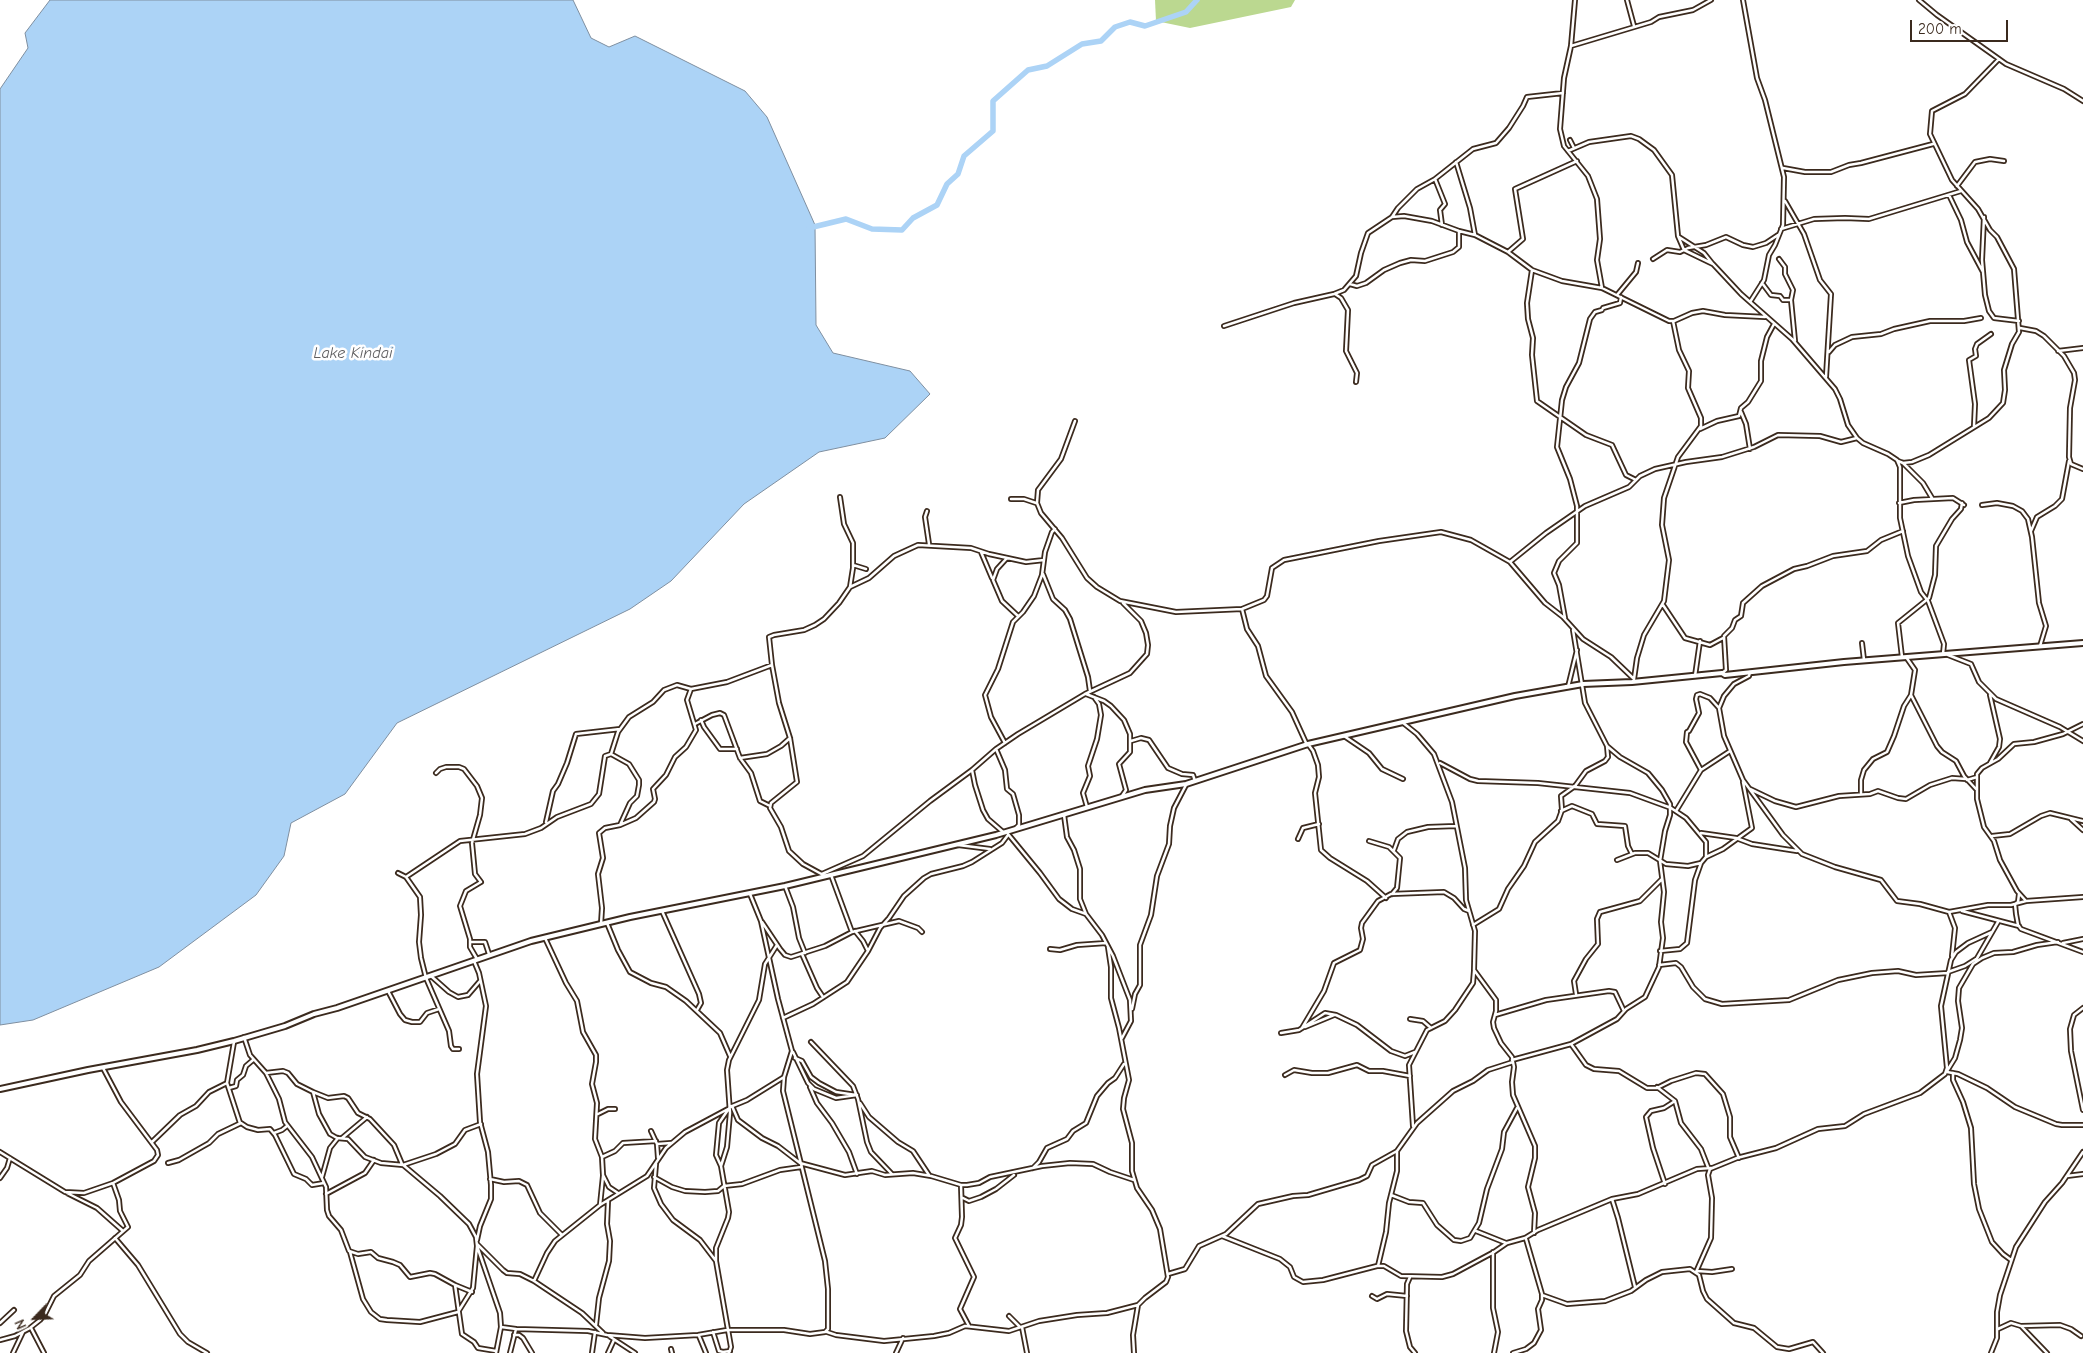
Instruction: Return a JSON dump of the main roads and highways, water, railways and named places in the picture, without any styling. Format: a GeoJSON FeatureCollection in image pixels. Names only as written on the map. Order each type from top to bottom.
{"type":"FeatureCollection","features":[{"type":"Feature","properties":{"kind":"water","name":"Lake Kindai"},"geometry":{"type":"Polygon","coordinates":[[[50,0],[573,0],[591,38],[609,47],[635,36],[745,91],[767,117],[815,225],[816,325],[833,353],[910,371],[930,394],[885,438],[819,452],[744,504],[671,581],[630,609],[397,723],[345,794],[291,823],[284,856],[256,895],[159,967],[33,1020],[0,1025],[0,89],[28,48],[25,33],[50,0]]]}},
{"type":"Feature","properties":{"kind":"waterway"},"geometry":{"type":"LineString","coordinates":[[809,228],[846,219],[872,229],[902,230],[913,218],[937,205],[947,184],[958,174],[964,156],[993,131],[993,101],[1028,70],[1047,66],[1082,44],[1101,41],[1115,27],[1130,22],[1145,26],[1186,12],[1197,0]]}}]}
